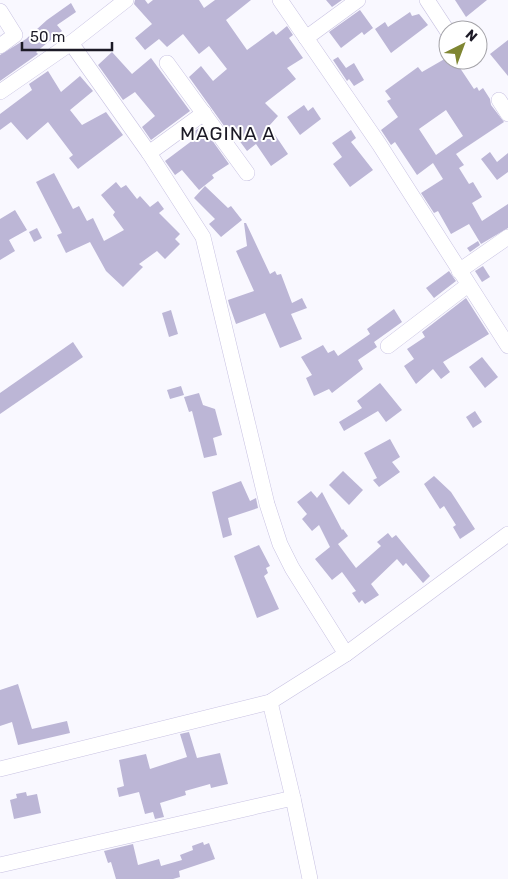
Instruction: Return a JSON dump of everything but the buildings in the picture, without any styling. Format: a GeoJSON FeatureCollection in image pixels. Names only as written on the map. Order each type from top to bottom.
{"type":"FeatureCollection","features":[{"type":"Feature","properties":{"kind":"street"},"geometry":{"type":"LineString","coordinates":[[0,92],[72,43],[126,0]]}},
{"type":"Feature","properties":{"kind":"street"},"geometry":{"type":"LineString","coordinates":[[280,0],[379,144],[508,346]]}},
{"type":"Feature","properties":{"kind":"street"},"geometry":{"type":"LineString","coordinates":[[306,38],[358,0]]}},
{"type":"Feature","properties":{"kind":"street"},"geometry":{"type":"LineString","coordinates":[[427,0],[440,20]]}},
{"type":"Feature","properties":{"kind":"street"},"geometry":{"type":"LineString","coordinates":[[0,11],[15,35],[0,46]]}},
{"type":"Feature","properties":{"kind":"street"},"geometry":{"type":"LineString","coordinates":[[72,43],[149,153],[203,237],[268,504],[280,544],[334,639],[346,654]]}},
{"type":"Feature","properties":{"kind":"street"},"geometry":{"type":"LineString","coordinates":[[167,63],[247,173]]}},
{"type":"Feature","properties":{"kind":"street"},"geometry":{"type":"LineString","coordinates":[[499,100],[508,114]]}},
{"type":"Feature","properties":{"kind":"street"},"geometry":{"type":"LineString","coordinates":[[149,153],[204,113]]}},
{"type":"Feature","properties":{"kind":"street"},"geometry":{"type":"LineString","coordinates":[[459,271],[508,237]]}},
{"type":"Feature","properties":{"kind":"street"},"geometry":{"type":"LineString","coordinates":[[388,346],[468,285]]}},
{"type":"Feature","properties":{"kind":"street"},"geometry":{"type":"LineString","coordinates":[[0,769],[270,702],[346,654],[508,534]]}},
{"type":"Feature","properties":{"kind":"street"},"geometry":{"type":"LineString","coordinates":[[270,702],[294,798],[310,879]]}},
{"type":"Feature","properties":{"kind":"street"},"geometry":{"type":"LineString","coordinates":[[0,866],[294,798]]}},
{"type":"Feature","properties":{"kind":"district","name":"MAGINA A"},"geometry":{"type":"Point","coordinates":[228,133]}}]}
